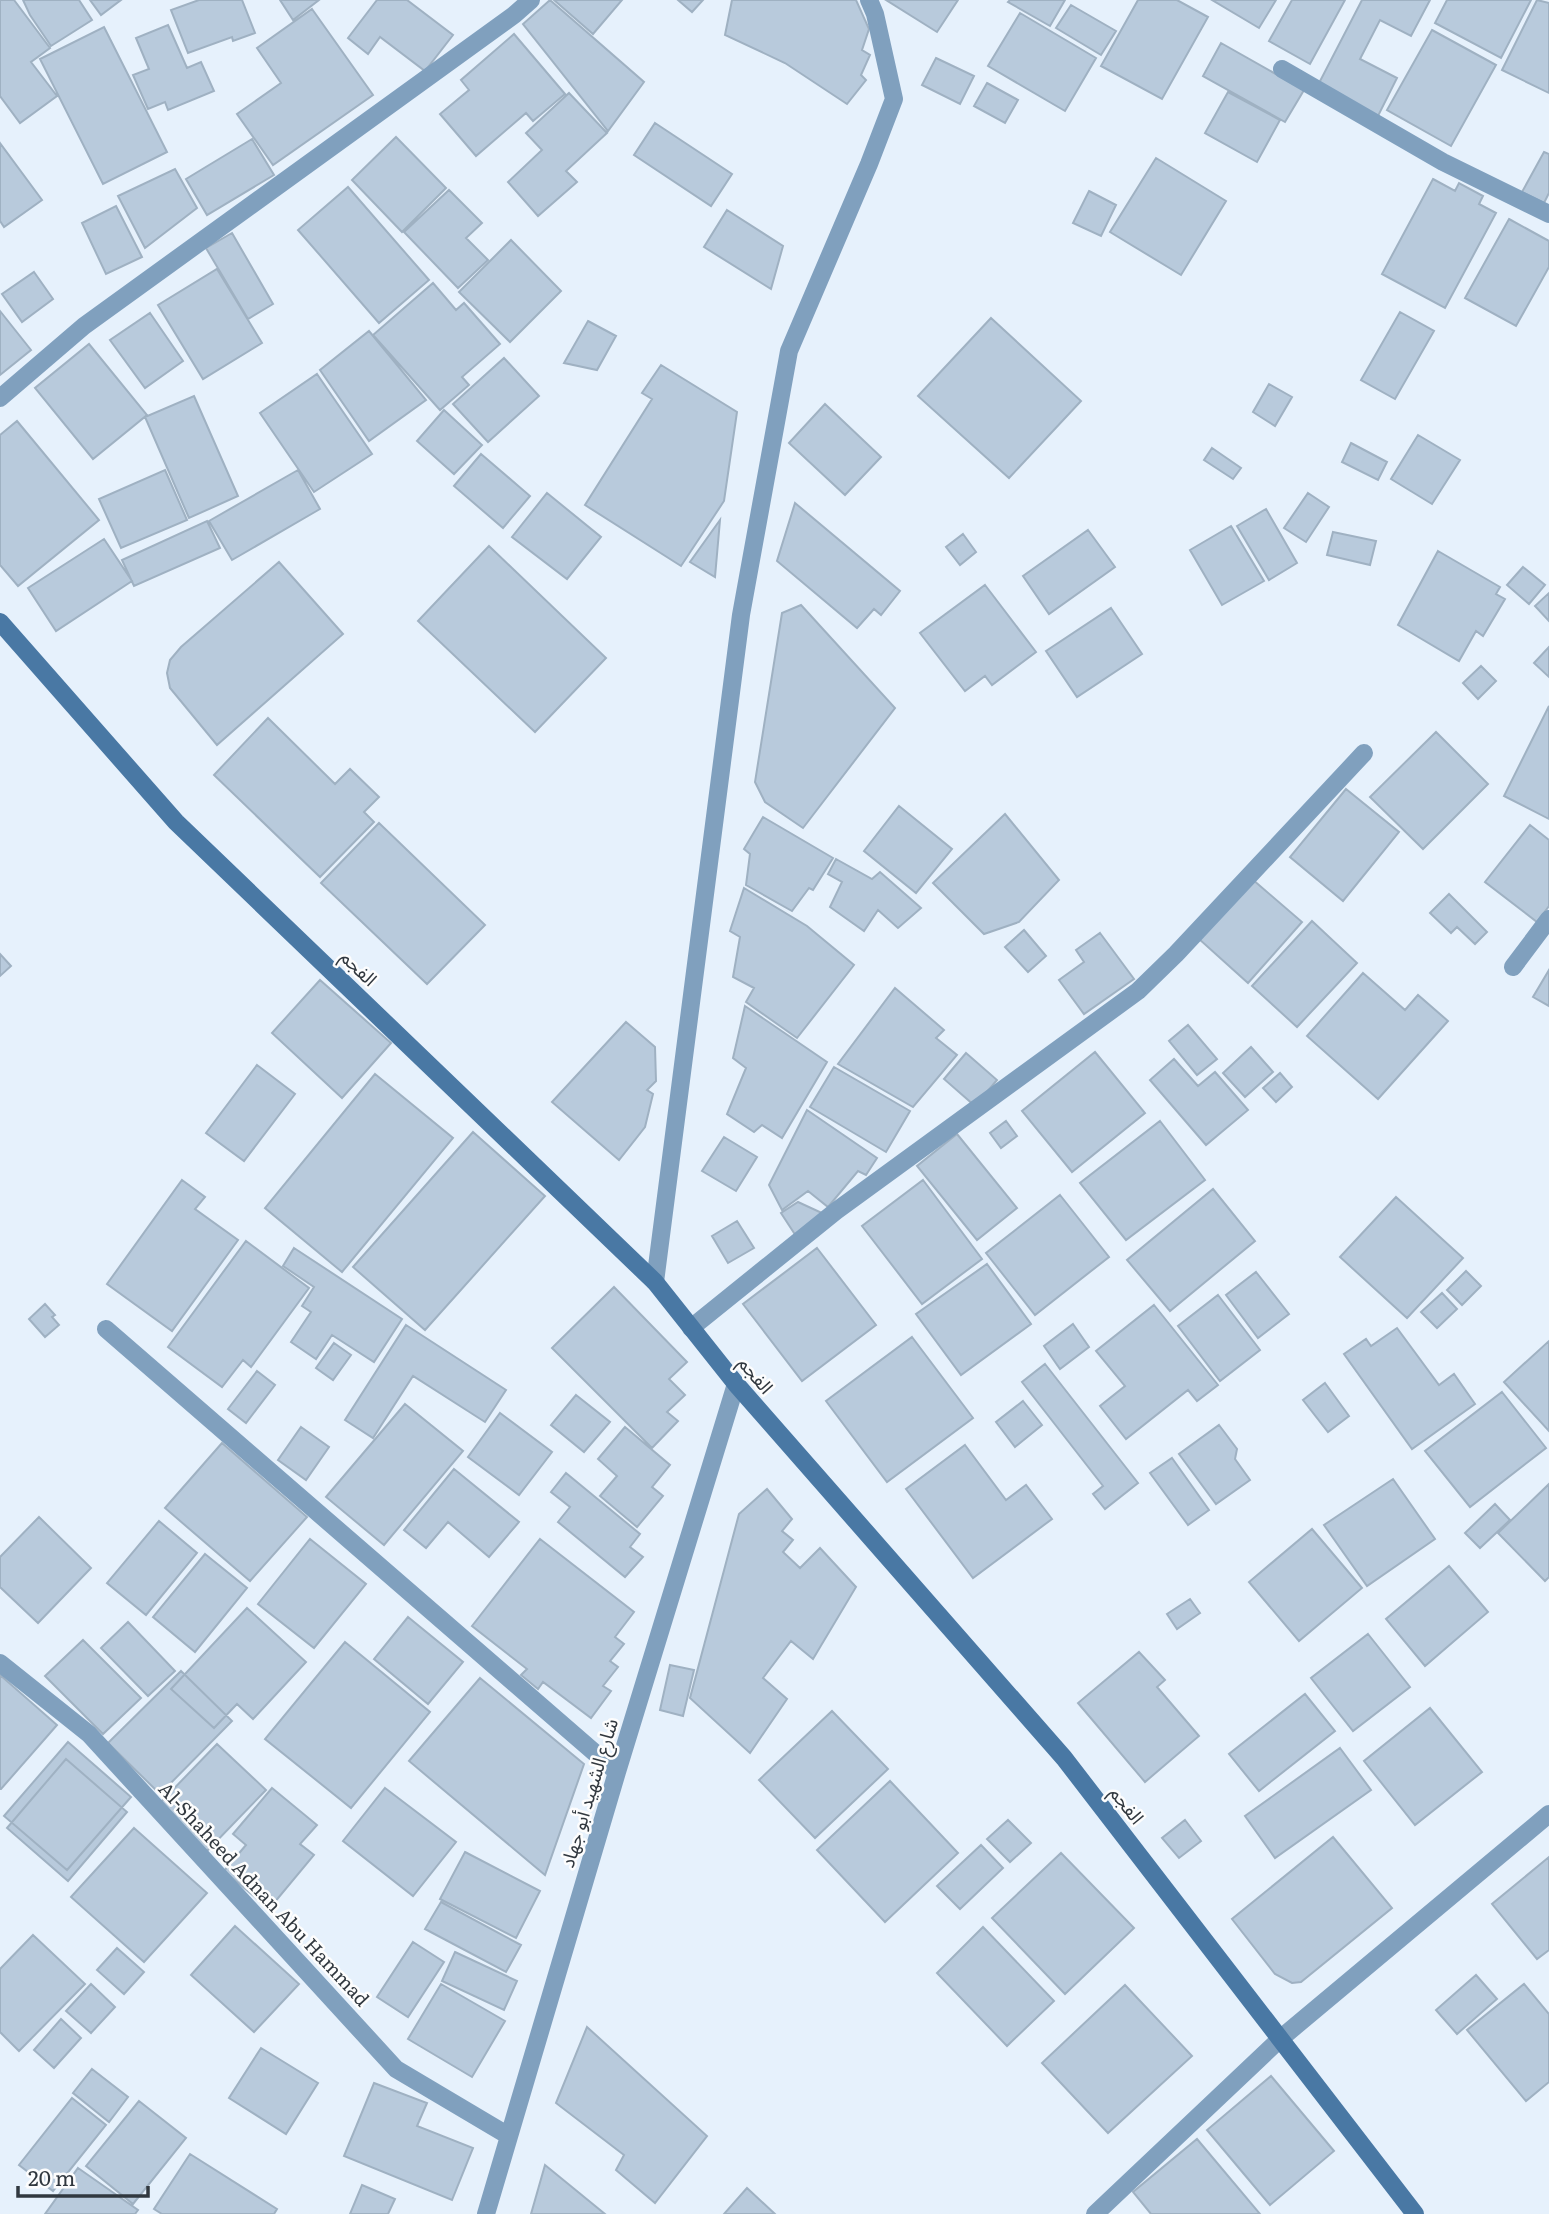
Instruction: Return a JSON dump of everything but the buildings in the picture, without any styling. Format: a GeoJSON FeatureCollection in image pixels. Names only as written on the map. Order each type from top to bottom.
{"type":"FeatureCollection","features":[{"type":"Feature","properties":{"kind":"main road","name":"الفجم"},"geometry":{"type":"LineString","coordinates":[[0,622],[176,822],[655,1282],[736,1384],[1064,1758],[1415,2214]]}},
{"type":"Feature","properties":{"kind":"street"},"geometry":{"type":"LineString","coordinates":[[0,398],[84,326],[492,32],[531,0]]}},
{"type":"Feature","properties":{"kind":"street"},"geometry":{"type":"LineString","coordinates":[[655,1282],[741,615],[789,351],[894,99],[875,14],[869,0]]}},
{"type":"Feature","properties":{"kind":"street"},"geometry":{"type":"LineString","coordinates":[[1282,69],[1443,162],[1549,214]]}},
{"type":"Feature","properties":{"kind":"street"},"geometry":{"type":"LineString","coordinates":[[691,1328],[836,1211],[1138,991],[1364,753]]}},
{"type":"Feature","properties":{"kind":"street"},"geometry":{"type":"LineString","coordinates":[[1513,967],[1549,919]]}},
{"type":"Feature","properties":{"kind":"street"},"geometry":{"type":"LineString","coordinates":[[106,1329],[617,1772]]}},
{"type":"Feature","properties":{"kind":"street","name":"شارع الشهيد أبو جهاد"},"geometry":{"type":"LineString","coordinates":[[486,2214],[736,1384]]}},
{"type":"Feature","properties":{"kind":"street","name":"Al-Shaheed Adnan Abu Hammad"},"geometry":{"type":"LineString","coordinates":[[0,1664],[89,1734],[397,2069],[509,2136]]}},
{"type":"Feature","properties":{"kind":"street"},"geometry":{"type":"LineString","coordinates":[[1095,2214],[1280,2039],[1549,1814]]}}]}
